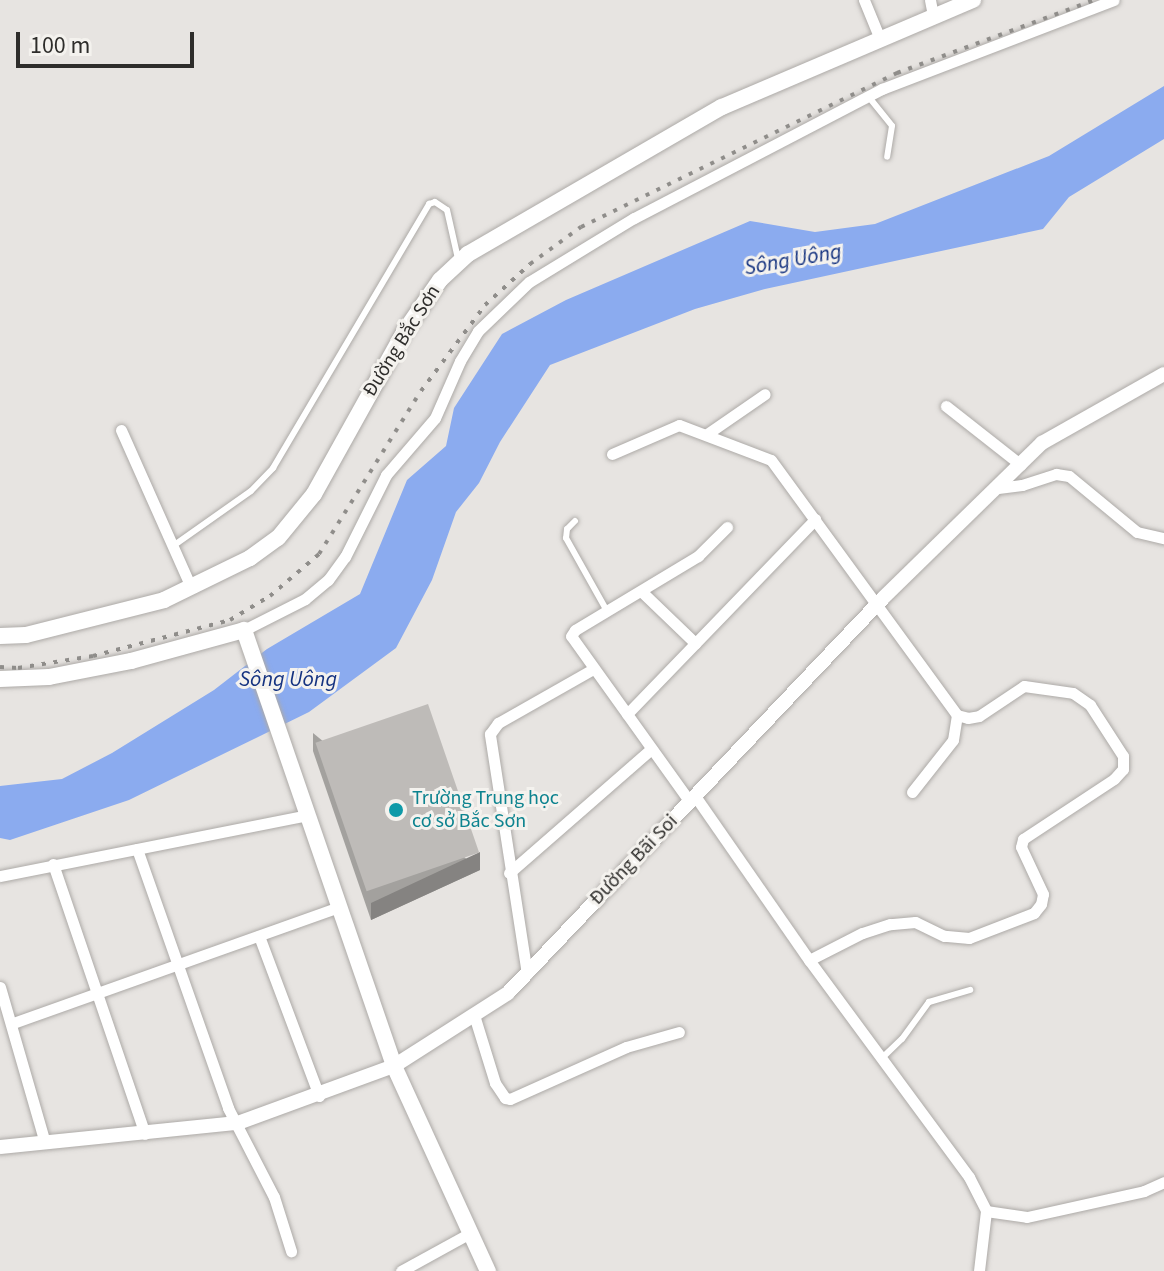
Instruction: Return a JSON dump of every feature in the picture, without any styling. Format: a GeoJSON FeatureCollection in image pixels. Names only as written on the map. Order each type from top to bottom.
{"type":"FeatureCollection","features":[{"type":"Feature","properties":{"kind":"main road","name":"Đường Bắc Sơn"},"geometry":{"type":"LineString","coordinates":[[0,636],[26,635],[164,600],[250,558],[298,517],[314,494],[404,332],[440,280],[459,263],[722,107],[880,39],[932,8],[973,0]]}},
{"type":"Feature","properties":{"kind":"main road"},"geometry":{"type":"LineString","coordinates":[[0,679],[49,677],[245,634],[394,1066],[488,1271]]}},
{"type":"Feature","properties":{"kind":"street"},"geometry":{"type":"LineString","coordinates":[[864,0],[880,39]]}},
{"type":"Feature","properties":{"kind":"street"},"geometry":{"type":"LineString","coordinates":[[245,634],[305,599],[328,580],[345,557],[386,475],[435,418],[460,361],[478,331],[529,282],[634,218],[868,96],[1114,0]]}},
{"type":"Feature","properties":{"kind":"street","name":"Đường Bãi Soi"},"geometry":{"type":"LineString","coordinates":[[0,1147],[238,1123],[319,1096],[394,1066],[508,993],[876,606],[1021,465],[1055,434],[1164,374]]}},
{"type":"Feature","properties":{"kind":"street"},"geometry":{"type":"LineString","coordinates":[[707,434],[765,394]]}},
{"type":"Feature","properties":{"kind":"street"},"geometry":{"type":"LineString","coordinates":[[946,406],[1021,465]]}},
{"type":"Feature","properties":{"kind":"street"},"geometry":{"type":"LineString","coordinates":[[612,454],[672,427],[686,426],[771,460],[957,715],[968,718],[979,716],[1024,686],[1073,693],[1090,705],[1123,756],[1123,769],[1114,779],[1023,839],[1021,847],[1043,894],[1041,904],[1034,913],[969,938],[944,936],[915,922],[890,924],[862,933],[809,960]]}},
{"type":"Feature","properties":{"kind":"street"},"geometry":{"type":"LineString","coordinates":[[121,430],[191,587]]}},
{"type":"Feature","properties":{"kind":"street"},"geometry":{"type":"LineString","coordinates":[[998,488],[1022,485],[1056,474],[1069,476],[1137,532],[1164,538]]}},
{"type":"Feature","properties":{"kind":"street"},"geometry":{"type":"LineString","coordinates":[[627,714],[815,519]]}},
{"type":"Feature","properties":{"kind":"street"},"geometry":{"type":"LineString","coordinates":[[727,527],[698,556],[572,633],[572,640],[651,749],[693,799],[969,1177],[986,1211],[979,1271]]}},
{"type":"Feature","properties":{"kind":"street"},"geometry":{"type":"LineString","coordinates":[[642,592],[695,643]]}},
{"type":"Feature","properties":{"kind":"street"},"geometry":{"type":"LineString","coordinates":[[527,974],[509,873],[490,734],[498,723],[593,669]]}},
{"type":"Feature","properties":{"kind":"street"},"geometry":{"type":"LineString","coordinates":[[912,792],[953,740],[957,715]]}},
{"type":"Feature","properties":{"kind":"street"},"geometry":{"type":"LineString","coordinates":[[509,873],[651,749]]}},
{"type":"Feature","properties":{"kind":"street"},"geometry":{"type":"LineString","coordinates":[[0,876],[307,815]]}},
{"type":"Feature","properties":{"kind":"street"},"geometry":{"type":"LineString","coordinates":[[137,849],[228,1108],[274,1197],[291,1251]]}},
{"type":"Feature","properties":{"kind":"street"},"geometry":{"type":"LineString","coordinates":[[53,864],[145,1134]]}},
{"type":"Feature","properties":{"kind":"street"},"geometry":{"type":"LineString","coordinates":[[13,1023],[339,907]]}},
{"type":"Feature","properties":{"kind":"street"},"geometry":{"type":"LineString","coordinates":[[259,936],[319,1096]]}},
{"type":"Feature","properties":{"kind":"street"},"geometry":{"type":"LineString","coordinates":[[0,987],[13,1023],[45,1143]]}},
{"type":"Feature","properties":{"kind":"street"},"geometry":{"type":"LineString","coordinates":[[474,1015],[495,1083],[505,1098],[510,1099],[626,1047],[679,1032]]}},
{"type":"Feature","properties":{"kind":"street"},"geometry":{"type":"LineString","coordinates":[[986,1211],[1027,1217],[1144,1191],[1164,1182]]}},
{"type":"Feature","properties":{"kind":"street"},"geometry":{"type":"LineString","coordinates":[[401,1271],[470,1233]]}},
{"type":"Feature","properties":{"kind":"lane"},"geometry":{"type":"LineString","coordinates":[[868,96],[892,126],[887,157]]}},
{"type":"Feature","properties":{"kind":"lane"},"geometry":{"type":"LineString","coordinates":[[173,546],[251,491],[273,468],[429,204],[443,204],[447,210],[459,263]]}},
{"type":"Feature","properties":{"kind":"lane"},"geometry":{"type":"LineString","coordinates":[[575,521],[567,529],[566,538],[607,611]]}},
{"type":"Feature","properties":{"kind":"lane"},"geometry":{"type":"LineString","coordinates":[[881,1059],[902,1039],[929,1002],[970,990]]}},
{"type":"Feature","properties":{"kind":"water","name":"Sông Uông"},"geometry":{"type":"Polygon","coordinates":[[[1164,86],[1164,139],[1069,197],[1043,229],[765,289],[695,309],[550,365],[500,442],[479,483],[456,512],[432,580],[396,648],[309,712],[129,800],[10,840],[0,838],[0,786],[62,779],[112,753],[214,690],[267,649],[360,594],[407,480],[446,446],[454,408],[502,334],[566,300],[750,221],[815,232],[875,224],[1049,156],[1164,86]]]}},
{"type":"Feature","properties":{"kind":"building","name":"Trường Trung học cơ sở Bắc Sơn"},"geometry":{"type":"Polygon","coordinates":[[[428,704],[479,852],[367,891],[315,743],[428,704]]]}},
{"type":"Feature","properties":{"kind":"railway"},"geometry":{"type":"LineString","coordinates":[[0,667],[18,668],[93,656],[230,620],[270,596],[319,554],[421,391],[485,305],[530,264],[581,227],[897,73],[1094,0]]}},
{"type":"Feature","properties":{"kind":"place","name":"Trường Trung học cơ sở Bắc Sơn"},"geometry":{"type":"Point","coordinates":[396,810]}}]}
